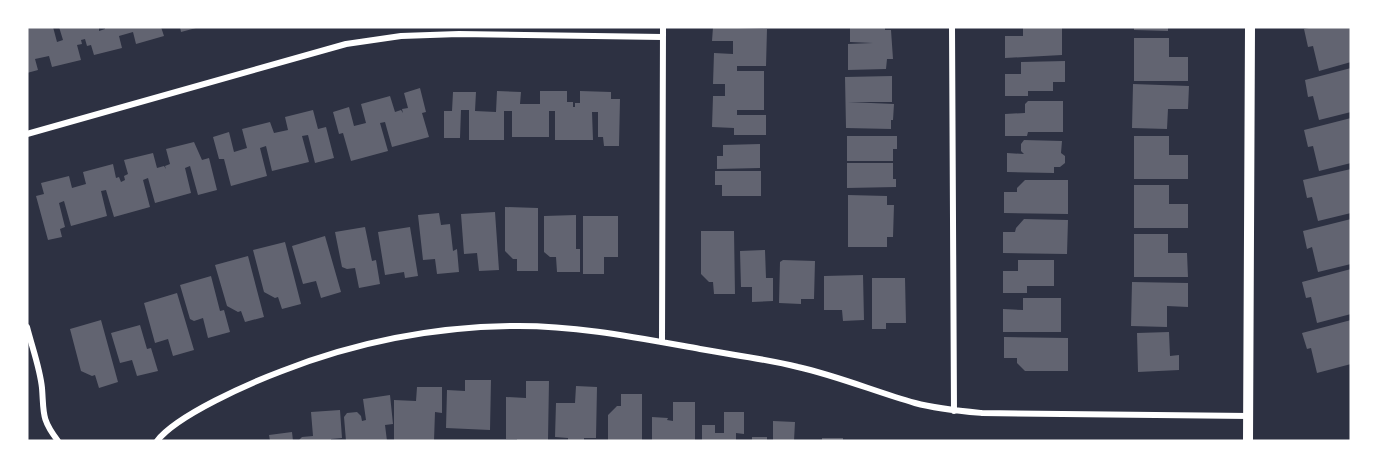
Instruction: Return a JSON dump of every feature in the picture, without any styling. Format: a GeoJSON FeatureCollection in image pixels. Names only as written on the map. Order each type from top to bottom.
{"type":"FeatureCollection","features":[{"type":"Feature","properties":{"kind":"street"},"geometry":{"type":"LineString","coordinates":[[662,342],[663,27]]}},
{"type":"Feature","properties":{"kind":"street"},"geometry":{"type":"LineString","coordinates":[[952,27],[954,411]]}},
{"type":"Feature","properties":{"kind":"street"},"geometry":{"type":"LineString","coordinates":[[1248,441],[1250,27]]}},
{"type":"Feature","properties":{"kind":"street"},"geometry":{"type":"LineString","coordinates":[[27,134],[346,44],[401,36],[459,34],[662,37]]}},
{"type":"Feature","properties":{"kind":"street"},"geometry":{"type":"LineString","coordinates":[[157,441],[163,432],[259,380],[320,356],[383,339],[448,329],[513,326],[578,329],[796,366],[840,377],[916,403],[954,411],[982,414],[1249,416]]}},
{"type":"Feature","properties":{"kind":"street"},"geometry":{"type":"LineString","coordinates":[[27,327],[42,387],[41,403],[44,417],[50,431],[58,441]]}},
{"type":"Feature","properties":{"kind":"building"},"geometry":{"type":"Polygon","coordinates":[[[27,27],[53,27],[57,42],[63,40],[59,27],[99,27],[99,31],[105,27],[161,27],[164,36],[136,44],[133,32],[119,36],[122,48],[94,55],[91,45],[87,46],[85,39],[81,40],[82,44],[77,45],[81,60],[52,67],[49,56],[35,59],[38,70],[27,73],[27,27]]]}},
{"type":"Feature","properties":{"kind":"building"},"geometry":{"type":"Polygon","coordinates":[[[180,27],[196,27],[196,28],[181,32],[180,27]]]}},
{"type":"Feature","properties":{"kind":"building"},"geometry":{"type":"Polygon","coordinates":[[[713,27],[767,29],[766,66],[737,66],[737,71],[764,71],[764,110],[737,110],[737,115],[766,115],[766,135],[734,135],[734,128],[712,127],[713,96],[725,96],[725,84],[713,84],[714,53],[733,54],[733,41],[712,41],[713,27]]]}},
{"type":"Feature","properties":{"kind":"building"},"geometry":{"type":"Polygon","coordinates":[[[850,27],[885,27],[885,30],[891,30],[893,59],[887,59],[886,69],[848,70],[848,44],[873,43],[850,42],[850,27]]]}},
{"type":"Feature","properties":{"kind":"building"},"geometry":{"type":"Polygon","coordinates":[[[1023,27],[1062,27],[1062,55],[1005,58],[1005,36],[1023,36],[1023,27]]]}},
{"type":"Feature","properties":{"kind":"building"},"geometry":{"type":"Polygon","coordinates":[[[1134,27],[1168,27],[1168,31],[1134,30],[1134,27]]]}},
{"type":"Feature","properties":{"kind":"building"},"geometry":{"type":"Polygon","coordinates":[[[1351,27],[1351,62],[1319,71],[1313,46],[1308,47],[1304,29],[1351,27]]]}},
{"type":"Feature","properties":{"kind":"building"},"geometry":{"type":"Polygon","coordinates":[[[1134,38],[1169,38],[1169,57],[1188,57],[1188,81],[1134,81],[1134,38]]]}},
{"type":"Feature","properties":{"kind":"building"},"geometry":{"type":"Polygon","coordinates":[[[1065,61],[1065,82],[1053,82],[1053,91],[1028,91],[1028,96],[1005,96],[1005,74],[1021,74],[1021,62],[1065,61]]]}},
{"type":"Feature","properties":{"kind":"building"},"geometry":{"type":"Polygon","coordinates":[[[1351,68],[1351,112],[1319,120],[1313,96],[1308,97],[1305,80],[1351,68]]]}},
{"type":"Feature","properties":{"kind":"building"},"geometry":{"type":"Polygon","coordinates":[[[892,76],[892,102],[848,102],[894,104],[891,129],[846,128],[845,77],[892,76]]]}},
{"type":"Feature","properties":{"kind":"building"},"geometry":{"type":"Polygon","coordinates":[[[1133,84],[1189,86],[1188,109],[1168,109],[1167,129],[1132,128],[1133,84]]]}},
{"type":"Feature","properties":{"kind":"building"},"geometry":{"type":"Polygon","coordinates":[[[420,88],[426,112],[422,113],[429,137],[392,147],[385,122],[380,123],[388,151],[351,161],[343,133],[339,134],[333,112],[349,107],[354,126],[366,123],[361,104],[390,96],[395,112],[401,110],[403,113],[402,109],[408,108],[404,93],[420,88]]]}},
{"type":"Feature","properties":{"kind":"building"},"geometry":{"type":"Polygon","coordinates":[[[497,91],[521,92],[520,104],[540,104],[540,91],[567,91],[567,102],[573,102],[573,107],[575,103],[580,103],[580,91],[611,92],[611,99],[620,99],[619,146],[604,146],[603,137],[598,137],[598,112],[592,112],[593,140],[555,140],[555,111],[549,111],[549,137],[512,137],[512,111],[504,111],[504,140],[469,140],[469,110],[461,110],[460,138],[444,138],[444,111],[452,111],[453,92],[476,92],[475,111],[496,112],[497,91]]]}},
{"type":"Feature","properties":{"kind":"building"},"geometry":{"type":"Polygon","coordinates":[[[1028,101],[1063,101],[1063,132],[1028,132],[1027,136],[1005,136],[1005,114],[1025,113],[1025,104],[1028,101]]]}},
{"type":"Feature","properties":{"kind":"building"},"geometry":{"type":"Polygon","coordinates":[[[313,110],[318,129],[326,127],[334,158],[315,163],[308,135],[302,136],[309,162],[272,171],[266,146],[260,148],[267,176],[231,186],[224,159],[219,159],[213,137],[229,132],[234,152],[247,148],[242,129],[270,122],[274,133],[288,130],[285,117],[313,110]]]}},
{"type":"Feature","properties":{"kind":"building"},"geometry":{"type":"Polygon","coordinates":[[[1351,118],[1351,163],[1319,171],[1313,146],[1308,147],[1304,130],[1351,118]]]}},
{"type":"Feature","properties":{"kind":"building"},"geometry":{"type":"Polygon","coordinates":[[[847,136],[897,136],[897,149],[893,149],[893,161],[847,161],[847,136]]]}},
{"type":"Feature","properties":{"kind":"building"},"geometry":{"type":"Polygon","coordinates":[[[1134,136],[1169,136],[1169,155],[1188,155],[1188,179],[1134,179],[1134,136]]]}},
{"type":"Feature","properties":{"kind":"building"},"geometry":{"type":"Polygon","coordinates":[[[1024,140],[1062,141],[1061,153],[1065,156],[1065,163],[1060,167],[1054,167],[1054,173],[1007,172],[1007,153],[1024,154],[1021,151],[1021,144],[1024,140]]]}},
{"type":"Feature","properties":{"kind":"building"},"geometry":{"type":"Polygon","coordinates":[[[194,142],[202,160],[209,158],[217,190],[198,195],[190,166],[185,168],[191,193],[155,203],[148,178],[143,180],[150,207],[114,217],[106,190],[101,191],[107,216],[71,226],[64,201],[59,203],[65,227],[60,229],[62,237],[48,240],[36,196],[44,194],[41,183],[69,176],[72,188],[86,184],[83,172],[113,164],[116,178],[119,177],[121,182],[128,174],[124,160],[153,153],[157,168],[164,166],[166,169],[165,166],[170,164],[166,149],[194,142]]]}},
{"type":"Feature","properties":{"kind":"building"},"geometry":{"type":"Polygon","coordinates":[[[760,144],[760,168],[717,169],[717,156],[723,156],[723,145],[760,144]]]}},
{"type":"Feature","properties":{"kind":"building"},"geometry":{"type":"Polygon","coordinates":[[[847,163],[893,163],[893,179],[896,179],[896,187],[847,188],[847,163]]]}},
{"type":"Feature","properties":{"kind":"building"},"geometry":{"type":"Polygon","coordinates":[[[1351,169],[1351,213],[1318,221],[1312,197],[1307,198],[1303,180],[1351,169]]]}},
{"type":"Feature","properties":{"kind":"building"},"geometry":{"type":"Polygon","coordinates":[[[715,171],[761,171],[761,196],[722,196],[722,185],[715,185],[715,171]]]}},
{"type":"Feature","properties":{"kind":"building"},"geometry":{"type":"Polygon","coordinates":[[[1025,180],[1068,180],[1068,214],[1004,213],[1004,192],[1017,192],[1017,188],[1025,180]]]}},
{"type":"Feature","properties":{"kind":"building"},"geometry":{"type":"Polygon","coordinates":[[[1134,185],[1169,185],[1169,204],[1188,204],[1188,228],[1134,228],[1134,185]]]}},
{"type":"Feature","properties":{"kind":"building"},"geometry":{"type":"Polygon","coordinates":[[[848,195],[887,196],[887,205],[894,205],[893,237],[887,237],[887,247],[848,247],[848,195]]]}},
{"type":"Feature","properties":{"kind":"building"},"geometry":{"type":"Polygon","coordinates":[[[505,207],[538,208],[538,271],[517,271],[517,259],[513,259],[505,251],[505,207]]]}},
{"type":"Feature","properties":{"kind":"building"},"geometry":{"type":"Polygon","coordinates":[[[495,212],[499,270],[479,271],[477,253],[464,254],[461,214],[495,212]]]}},
{"type":"Feature","properties":{"kind":"building"},"geometry":{"type":"Polygon","coordinates":[[[439,213],[441,225],[450,224],[453,251],[457,249],[459,272],[437,274],[435,259],[423,260],[418,215],[439,213]]]}},
{"type":"Feature","properties":{"kind":"building"},"geometry":{"type":"Polygon","coordinates":[[[576,215],[576,249],[580,249],[580,272],[557,272],[556,257],[550,257],[544,252],[544,216],[576,215]]]}},
{"type":"Feature","properties":{"kind":"building"},"geometry":{"type":"Polygon","coordinates":[[[583,216],[618,216],[618,257],[604,257],[604,274],[583,274],[583,216]]]}},
{"type":"Feature","properties":{"kind":"building"},"geometry":{"type":"Polygon","coordinates":[[[1024,219],[1068,220],[1067,254],[1003,253],[1003,232],[1015,232],[1024,219]]]}},
{"type":"Feature","properties":{"kind":"building"},"geometry":{"type":"Polygon","coordinates":[[[1351,219],[1351,264],[1318,272],[1312,247],[1307,249],[1303,231],[1351,219]]]}},
{"type":"Feature","properties":{"kind":"building"},"geometry":{"type":"Polygon","coordinates":[[[365,227],[372,261],[376,260],[380,284],[359,288],[355,268],[342,267],[335,232],[365,227]]]}},
{"type":"Feature","properties":{"kind":"building"},"geometry":{"type":"Polygon","coordinates":[[[410,227],[418,276],[405,278],[404,272],[385,275],[378,232],[410,227]]]}},
{"type":"Feature","properties":{"kind":"building"},"geometry":{"type":"Polygon","coordinates":[[[701,231],[734,231],[735,294],[714,294],[713,282],[709,282],[701,274],[701,231]]]}},
{"type":"Feature","properties":{"kind":"building"},"geometry":{"type":"Polygon","coordinates":[[[1134,234],[1168,234],[1168,253],[1187,253],[1188,277],[1134,277],[1134,234]]]}},
{"type":"Feature","properties":{"kind":"building"},"geometry":{"type":"Polygon","coordinates":[[[325,236],[341,292],[321,298],[316,281],[303,284],[292,246],[325,236]]]}},
{"type":"Feature","properties":{"kind":"building"},"geometry":{"type":"Polygon","coordinates":[[[285,242],[301,304],[282,309],[278,297],[275,298],[264,292],[253,250],[285,242]]]}},
{"type":"Feature","properties":{"kind":"building"},"geometry":{"type":"Polygon","coordinates":[[[765,250],[766,278],[773,278],[773,301],[752,302],[752,287],[741,287],[740,251],[765,250]]]}},
{"type":"Feature","properties":{"kind":"building"},"geometry":{"type":"Polygon","coordinates":[[[248,256],[264,317],[245,322],[241,311],[238,312],[227,306],[215,265],[248,256]]]}},
{"type":"Feature","properties":{"kind":"building"},"geometry":{"type":"Polygon","coordinates":[[[783,260],[815,261],[814,299],[801,299],[801,304],[779,303],[780,262],[783,260]]]}},
{"type":"Feature","properties":{"kind":"building"},"geometry":{"type":"Polygon","coordinates":[[[1018,260],[1054,260],[1054,286],[1027,286],[1027,293],[1003,293],[1003,271],[1018,271],[1018,260]]]}},
{"type":"Feature","properties":{"kind":"building"},"geometry":{"type":"Polygon","coordinates":[[[1351,269],[1351,314],[1317,323],[1311,297],[1306,298],[1302,282],[1351,269]]]}},
{"type":"Feature","properties":{"kind":"building"},"geometry":{"type":"Polygon","coordinates":[[[863,275],[864,320],[843,321],[842,310],[824,310],[824,276],[863,275]]]}},
{"type":"Feature","properties":{"kind":"building"},"geometry":{"type":"Polygon","coordinates":[[[211,276],[220,311],[224,310],[230,332],[208,338],[203,318],[194,321],[190,319],[180,285],[211,276]]]}},
{"type":"Feature","properties":{"kind":"building"},"geometry":{"type":"Polygon","coordinates":[[[872,278],[905,278],[906,323],[886,323],[886,329],[872,329],[872,278]]]}},
{"type":"Feature","properties":{"kind":"building"},"geometry":{"type":"Polygon","coordinates":[[[1132,282],[1188,283],[1188,307],[1167,306],[1167,327],[1131,326],[1132,282]]]}},
{"type":"Feature","properties":{"kind":"building"},"geometry":{"type":"Polygon","coordinates":[[[177,293],[194,350],[173,356],[168,339],[155,343],[144,303],[177,293]]]}},
{"type":"Feature","properties":{"kind":"building"},"geometry":{"type":"Polygon","coordinates":[[[1023,298],[1061,298],[1061,332],[1003,332],[1003,309],[1023,310],[1023,298]]]}},
{"type":"Feature","properties":{"kind":"building"},"geometry":{"type":"Polygon","coordinates":[[[101,320],[118,382],[99,388],[95,375],[81,371],[70,329],[101,320]]]}},
{"type":"Feature","properties":{"kind":"building"},"geometry":{"type":"Polygon","coordinates":[[[1351,320],[1351,364],[1317,373],[1311,348],[1307,349],[1302,333],[1351,320]]]}},
{"type":"Feature","properties":{"kind":"building"},"geometry":{"type":"Polygon","coordinates":[[[140,325],[147,349],[151,348],[158,371],[137,376],[132,360],[120,363],[111,333],[140,325]]]}},
{"type":"Feature","properties":{"kind":"building"},"geometry":{"type":"Polygon","coordinates":[[[1169,332],[1170,356],[1179,355],[1179,370],[1138,372],[1137,333],[1169,332]]]}},
{"type":"Feature","properties":{"kind":"building"},"geometry":{"type":"Polygon","coordinates":[[[1004,337],[1068,338],[1068,371],[1025,371],[1017,363],[1017,358],[1004,358],[1004,337]]]}},
{"type":"Feature","properties":{"kind":"building"},"geometry":{"type":"Polygon","coordinates":[[[465,380],[491,380],[490,430],[446,428],[447,390],[465,391],[465,380]]]}},
{"type":"Feature","properties":{"kind":"building"},"geometry":{"type":"Polygon","coordinates":[[[526,381],[549,381],[548,440],[506,439],[506,397],[526,398],[526,381]]]}},
{"type":"Feature","properties":{"kind":"building"},"geometry":{"type":"Polygon","coordinates":[[[576,386],[597,387],[596,438],[568,441],[568,438],[555,437],[556,403],[575,403],[576,386]]]}},
{"type":"Feature","properties":{"kind":"building"},"geometry":{"type":"Polygon","coordinates":[[[417,387],[442,387],[442,413],[435,412],[434,441],[394,441],[394,400],[416,401],[417,387]]]}},
{"type":"Feature","properties":{"kind":"building"},"geometry":{"type":"Polygon","coordinates":[[[621,394],[642,394],[642,441],[608,441],[608,415],[617,406],[621,406],[621,394]]]}},
{"type":"Feature","properties":{"kind":"building"},"geometry":{"type":"Polygon","coordinates":[[[390,395],[393,424],[385,425],[387,441],[346,441],[344,417],[347,413],[357,412],[362,421],[366,420],[363,399],[390,395]]]}},
{"type":"Feature","properties":{"kind":"building"},"geometry":{"type":"Polygon","coordinates":[[[673,402],[695,402],[695,441],[652,441],[652,417],[668,418],[667,420],[673,421],[673,402]]]}},
{"type":"Feature","properties":{"kind":"building"},"geometry":{"type":"Polygon","coordinates":[[[340,410],[342,438],[331,439],[331,441],[298,441],[302,437],[313,436],[311,412],[340,410]]]}},
{"type":"Feature","properties":{"kind":"building"},"geometry":{"type":"Polygon","coordinates":[[[724,412],[744,412],[744,434],[736,433],[736,441],[702,441],[702,425],[715,425],[715,433],[724,433],[724,412]]]}},
{"type":"Feature","properties":{"kind":"building"},"geometry":{"type":"Polygon","coordinates":[[[773,421],[795,422],[794,441],[773,441],[773,421]]]}},
{"type":"Feature","properties":{"kind":"building"},"geometry":{"type":"Polygon","coordinates":[[[292,432],[293,441],[270,441],[269,435],[292,432]]]}},
{"type":"Feature","properties":{"kind":"building"},"geometry":{"type":"Polygon","coordinates":[[[752,437],[767,437],[767,441],[752,441],[752,437]]]}},
{"type":"Feature","properties":{"kind":"building"},"geometry":{"type":"Polygon","coordinates":[[[822,438],[843,438],[843,441],[822,441],[822,438]]]}}]}
